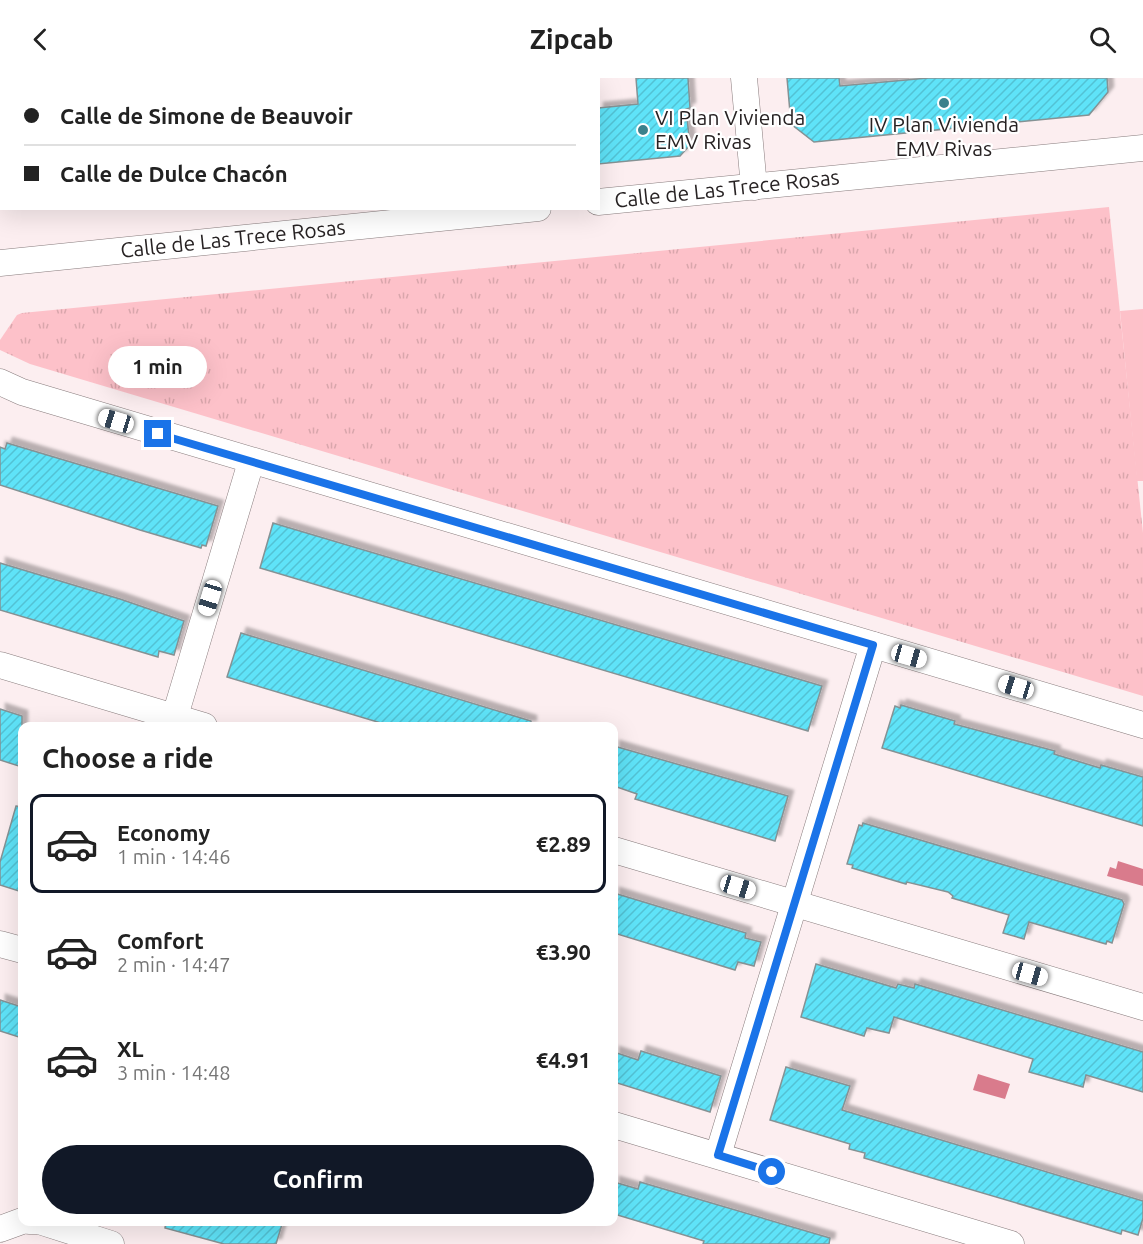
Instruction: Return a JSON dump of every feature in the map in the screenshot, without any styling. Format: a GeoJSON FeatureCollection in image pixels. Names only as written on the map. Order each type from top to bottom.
{"type":"FeatureCollection","features":[{"type":"Feature","properties":{"kind":"street"},"geometry":{"type":"LineString","coordinates":[[744,78],[754,187]]}},
{"type":"Feature","properties":{"kind":"street","name":"Calle de Las Trece Rosas"},"geometry":{"type":"LineString","coordinates":[[600,202],[1143,148]]}},
{"type":"Feature","properties":{"kind":"street","name":"Calle de Las Trece Rosas"},"geometry":{"type":"LineString","coordinates":[[0,263],[342,218],[499,210]]}},
{"type":"Feature","properties":{"kind":"street"},"geometry":{"type":"LineString","coordinates":[[0,382],[22,392],[251,462],[1143,725]]}},
{"type":"Feature","properties":{"kind":"street"},"geometry":{"type":"LineString","coordinates":[[0,665],[173,722],[251,462]]}},
{"type":"Feature","properties":{"kind":"street"},"geometry":{"type":"LineString","coordinates":[[718,1155],[873,645]]}},
{"type":"Feature","properties":{"kind":"street"},"geometry":{"type":"LineString","coordinates":[[618,851],[1143,1007]]}},
{"type":"Feature","properties":{"kind":"street"},"geometry":{"type":"LineString","coordinates":[[0,944],[18,949]]}},
{"type":"Feature","properties":{"kind":"street"},"geometry":{"type":"LineString","coordinates":[[618,1126],[1011,1244]]}},
{"type":"Feature","properties":{"kind":"street"},"geometry":{"type":"LineString","coordinates":[[0,1228],[18,1222]]}},
{"type":"Feature","properties":{"kind":"street"},"geometry":{"type":"LineString","coordinates":[[55,1226],[111,1244]]}},
{"type":"Feature","properties":{"kind":"green space"},"geometry":{"type":"Polygon","coordinates":[[[1109,207],[1143,533],[1143,696],[30,364],[0,350],[0,340],[17,315],[22,313],[1109,207]]]}},
{"type":"Feature","properties":{"kind":"green space"},"geometry":{"type":"Polygon","coordinates":[[[1143,309],[1143,481],[1137,481],[1120,311],[1143,309]]]}},
{"type":"Feature","properties":{"kind":"shaded area"},"geometry":{"type":"Polygon","coordinates":[[[1118,861],[1143,869],[1143,886],[1107,876],[1110,867],[1116,869],[1118,861]]]}},
{"type":"Feature","properties":{"kind":"shaded area"},"geometry":{"type":"Polygon","coordinates":[[[978,1074],[1010,1084],[1005,1099],[973,1090],[978,1074]]]}},
{"type":"Feature","properties":{"kind":"building","name":"VI Plan Vivienda EMV Rivas"},"geometry":{"type":"Polygon","coordinates":[[[636,78],[688,78],[690,108],[686,109],[690,145],[680,156],[600,164],[600,108],[638,104],[636,78]]]}},
{"type":"Feature","properties":{"kind":"building","name":"IV Plan Vivienda EMV Rivas"},"geometry":{"type":"Polygon","coordinates":[[[787,78],[839,78],[840,86],[928,78],[1107,78],[1108,92],[1089,115],[814,142],[791,124],[787,78]]]}},
{"type":"Feature","properties":{"kind":"building"},"geometry":{"type":"Polygon","coordinates":[[[7,443],[218,506],[206,546],[202,545],[201,548],[140,530],[0,485],[0,447],[5,449],[7,443]]]}},
{"type":"Feature","properties":{"kind":"building"},"geometry":{"type":"Polygon","coordinates":[[[273,523],[822,686],[808,731],[260,568],[273,523]]]}},
{"type":"Feature","properties":{"kind":"building"},"geometry":{"type":"Polygon","coordinates":[[[0,563],[184,621],[174,655],[159,651],[158,657],[0,610],[0,563]]]}},
{"type":"Feature","properties":{"kind":"building"},"geometry":{"type":"Polygon","coordinates":[[[241,633],[531,722],[378,722],[227,677],[241,633]]]}},
{"type":"Feature","properties":{"kind":"building"},"geometry":{"type":"Polygon","coordinates":[[[901,705],[955,721],[954,724],[1055,751],[1054,754],[1100,768],[1101,765],[1143,777],[1143,826],[882,748],[895,706],[900,708],[901,705]]]}},
{"type":"Feature","properties":{"kind":"building"},"geometry":{"type":"Polygon","coordinates":[[[0,709],[22,716],[22,722],[18,722],[18,766],[0,760],[0,709]]]}},
{"type":"Feature","properties":{"kind":"building"},"geometry":{"type":"Polygon","coordinates":[[[618,747],[788,796],[775,841],[635,799],[637,794],[618,787],[618,747]]]}},
{"type":"Feature","properties":{"kind":"building"},"geometry":{"type":"Polygon","coordinates":[[[16,806],[18,806],[18,891],[0,885],[0,862],[16,806]]]}},
{"type":"Feature","properties":{"kind":"building"},"geometry":{"type":"Polygon","coordinates":[[[863,823],[1122,900],[1124,904],[1112,943],[1107,941],[1106,944],[1029,922],[1024,939],[1003,933],[1009,915],[952,898],[953,896],[948,892],[907,882],[906,884],[852,868],[853,865],[847,864],[859,825],[862,826],[863,823]]]}},
{"type":"Feature","properties":{"kind":"building"},"geometry":{"type":"Polygon","coordinates":[[[618,894],[746,933],[745,938],[761,942],[754,966],[738,962],[735,970],[618,934],[618,894]]]}},
{"type":"Feature","properties":{"kind":"building"},"geometry":{"type":"Polygon","coordinates":[[[816,964],[896,988],[898,984],[914,988],[915,984],[1143,1052],[1143,1092],[1086,1075],[1083,1087],[1029,1072],[1033,1059],[894,1017],[889,1033],[867,1028],[864,1036],[801,1017],[816,964]]]}},
{"type":"Feature","properties":{"kind":"building"},"geometry":{"type":"Polygon","coordinates":[[[0,1000],[18,1006],[18,1037],[0,1031],[0,1000]]]}},
{"type":"Feature","properties":{"kind":"building"},"geometry":{"type":"Polygon","coordinates":[[[641,1051],[721,1076],[710,1112],[618,1083],[618,1053],[638,1060],[641,1051]]]}},
{"type":"Feature","properties":{"kind":"building"},"geometry":{"type":"Polygon","coordinates":[[[786,1067],[850,1086],[842,1110],[1143,1201],[1143,1218],[1138,1235],[1122,1230],[1121,1234],[864,1158],[865,1153],[849,1149],[850,1144],[770,1120],[786,1067]]]}},
{"type":"Feature","properties":{"kind":"building"},"geometry":{"type":"Polygon","coordinates":[[[640,1182],[830,1238],[829,1244],[703,1244],[704,1241],[618,1215],[618,1183],[638,1189],[640,1182]]]}},
{"type":"Feature","properties":{"kind":"building"},"geometry":{"type":"Polygon","coordinates":[[[165,1226],[281,1226],[276,1244],[224,1244],[165,1228],[165,1226]]]}},
{"type":"Feature","properties":{"kind":"place","name":"IV Plan Vivienda EMV Rivas"},"geometry":{"type":"Point","coordinates":[944,103]}},
{"type":"Feature","properties":{"kind":"place","name":"VI Plan Vivienda EMV Rivas"},"geometry":{"type":"Point","coordinates":[643,130]}},
{"type":"Feature","properties":{"kind":"route"},"geometry":{"type":"LineString","coordinates":[[158,434],[873,645],[718,1155],[772,1172]]}}]}
